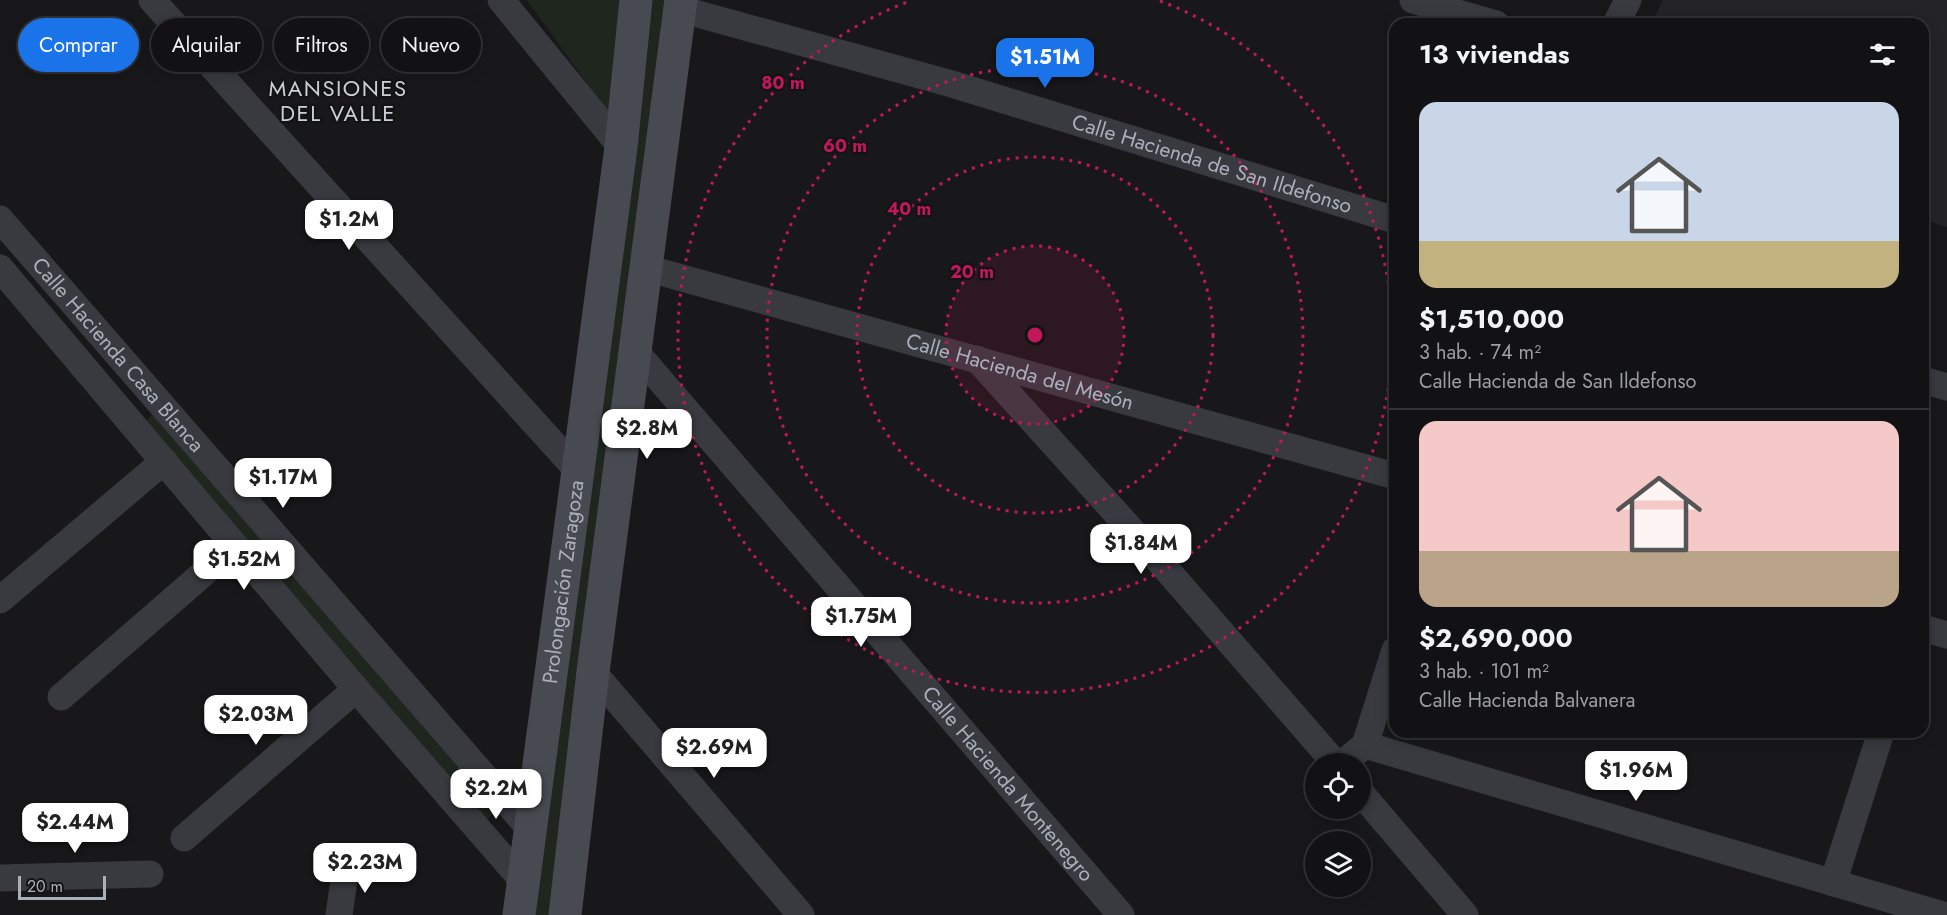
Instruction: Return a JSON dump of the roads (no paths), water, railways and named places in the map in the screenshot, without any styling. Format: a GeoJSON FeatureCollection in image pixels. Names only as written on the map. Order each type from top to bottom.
{"type":"FeatureCollection","features":[{"type":"Feature","properties":{"kind":"main road","name":"Prolongación Zaragoza"},"geometry":{"type":"LineString","coordinates":[[519,915],[621,147],[636,0]]}},
{"type":"Feature","properties":{"kind":"main road","name":"Prolongación Zaragoza"},"geometry":{"type":"LineString","coordinates":[[565,915],[593,672],[680,5]]}},
{"type":"Feature","properties":{"kind":"street"},"geometry":{"type":"LineString","coordinates":[[152,0],[579,472]]}},
{"type":"Feature","properties":{"kind":"street"},"geometry":{"type":"LineString","coordinates":[[501,0],[621,147]]}},
{"type":"Feature","properties":{"kind":"street"},"geometry":{"type":"LineString","coordinates":[[1619,18],[1628,0]]}},
{"type":"Feature","properties":{"kind":"street"},"geometry":{"type":"LineString","coordinates":[[1418,1],[1476,18]]}},
{"type":"Feature","properties":{"kind":"street","name":"Calle Hacienda de San Ildefonso"},"geometry":{"type":"LineString","coordinates":[[680,5],[952,84],[1389,218]]}},
{"type":"Feature","properties":{"kind":"street","name":"Calle Hacienda Casa Blanca"},"geometry":{"type":"LineString","coordinates":[[0,219],[530,829]]}},
{"type":"Feature","properties":{"kind":"street","name":"Calle Hacienda Casa Blanca"},"geometry":{"type":"LineString","coordinates":[[0,268],[356,688],[524,882]]}},
{"type":"Feature","properties":{"kind":"street","name":"Calle Hacienda del Mesón"},"geometry":{"type":"LineString","coordinates":[[646,268],[1389,474]]}},
{"type":"Feature","properties":{"kind":"street","name":"Calle Hacienda Montenegro"},"geometry":{"type":"LineString","coordinates":[[636,352],[1121,915]]}},
{"type":"Feature","properties":{"kind":"street"},"geometry":{"type":"LineString","coordinates":[[977,359],[1155,555],[1326,753]]}},
{"type":"Feature","properties":{"kind":"street"},"geometry":{"type":"LineString","coordinates":[[1929,382],[1947,387]]}},
{"type":"Feature","properties":{"kind":"street"},"geometry":{"type":"LineString","coordinates":[[0,600],[164,461]]}},
{"type":"Feature","properties":{"kind":"street"},"geometry":{"type":"LineString","coordinates":[[61,697],[235,546]]}},
{"type":"Feature","properties":{"kind":"street"},"geometry":{"type":"LineString","coordinates":[[1929,630],[1947,635]]}},
{"type":"Feature","properties":{"kind":"street"},"geometry":{"type":"LineString","coordinates":[[1355,753],[1365,745],[1389,669]]}},
{"type":"Feature","properties":{"kind":"street"},"geometry":{"type":"LineString","coordinates":[[593,672],[801,915]]}},
{"type":"Feature","properties":{"kind":"street"},"geometry":{"type":"LineString","coordinates":[[184,838],[356,688]]}},
{"type":"Feature","properties":{"kind":"street"},"geometry":{"type":"LineString","coordinates":[[1833,884],[1879,738]]}},
{"type":"Feature","properties":{"kind":"street"},"geometry":{"type":"LineString","coordinates":[[1365,745],[1943,915]]}},
{"type":"Feature","properties":{"kind":"street"},"geometry":{"type":"LineString","coordinates":[[466,816],[496,790]]}},
{"type":"Feature","properties":{"kind":"street"},"geometry":{"type":"LineString","coordinates":[[1371,805],[1465,915]]}},
{"type":"Feature","properties":{"kind":"street"},"geometry":{"type":"LineString","coordinates":[[339,915],[346,866]]}},
{"type":"Feature","properties":{"kind":"street"},"geometry":{"type":"LineString","coordinates":[[0,878],[150,874]]}},
{"type":"Feature","properties":{"kind":"district","name":"MANSIONES DEL VALLE"},"geometry":{"type":"Point","coordinates":[338,100]}}]}
